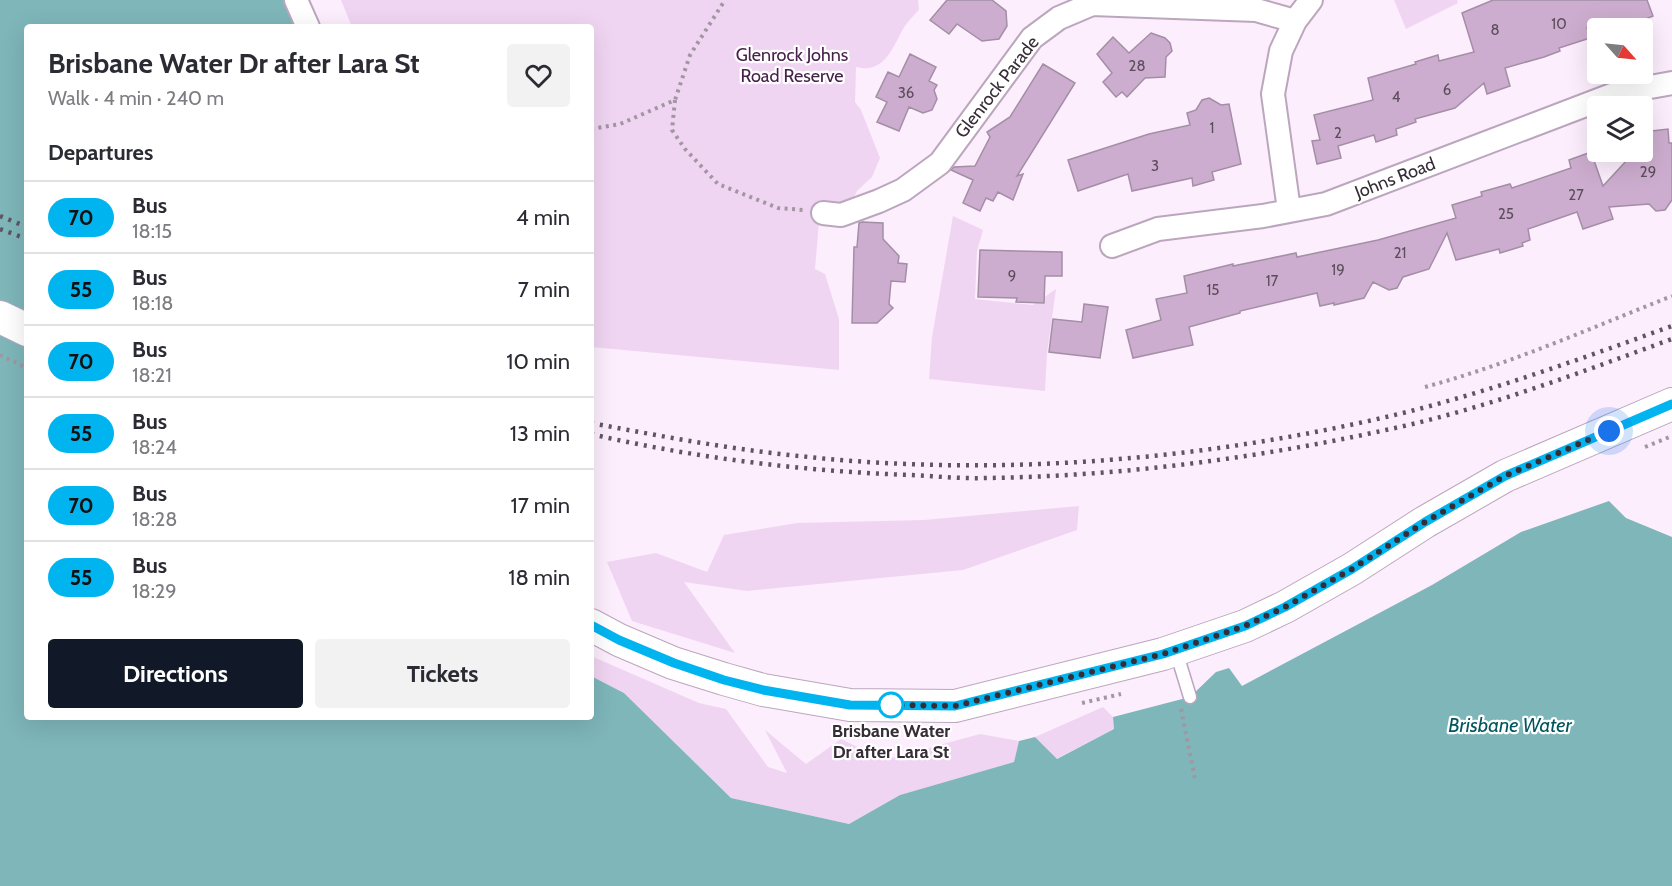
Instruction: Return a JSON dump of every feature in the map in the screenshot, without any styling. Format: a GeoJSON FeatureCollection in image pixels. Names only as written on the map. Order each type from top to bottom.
{"type":"FeatureCollection","features":[{"type":"Feature","properties":{"kind":"main road"},"geometry":{"type":"LineString","coordinates":[[0,317],[24,329]]}},
{"type":"Feature","properties":{"kind":"main road"},"geometry":{"type":"LineString","coordinates":[[594,627],[619,640],[674,663],[724,680],[772,692],[850,705],[955,706],[1175,650],[1245,626],[1285,607],[1352,569],[1425,522],[1505,476],[1672,404]]}},
{"type":"Feature","properties":{"kind":"street"},"geometry":{"type":"LineString","coordinates":[[296,0],[307,24]]}},
{"type":"Feature","properties":{"kind":"street"},"geometry":{"type":"LineString","coordinates":[[1289,210],[1273,94],[1281,51],[1295,21],[1311,0]]}},
{"type":"Feature","properties":{"kind":"street","name":"Glenrock Parade"},"geometry":{"type":"LineString","coordinates":[[822,213],[841,215],[879,201],[903,190],[940,164],[1032,38],[1059,18],[1081,8],[1092,4],[1256,10],[1295,21]]}},
{"type":"Feature","properties":{"kind":"street","name":"Johns Road"},"geometry":{"type":"LineString","coordinates":[[1112,246],[1158,229],[1263,216],[1326,204],[1617,93],[1672,83]]}},
{"type":"Feature","properties":{"kind":"lane"},"geometry":{"type":"LineString","coordinates":[[1175,650],[1185,698]]}},
{"type":"Feature","properties":{"kind":"path"},"geometry":{"type":"LineString","coordinates":[[726,0],[690,55],[675,100],[672,130],[685,149],[718,184],[778,208],[822,213]]}},
{"type":"Feature","properties":{"kind":"path"},"geometry":{"type":"LineString","coordinates":[[594,128],[620,124],[675,100]]}},
{"type":"Feature","properties":{"kind":"path"},"geometry":{"type":"LineString","coordinates":[[1425,387],[1461,377],[1672,296]]}},
{"type":"Feature","properties":{"kind":"path"},"geometry":{"type":"LineString","coordinates":[[0,355],[24,367]]}},
{"type":"Feature","properties":{"kind":"path"},"geometry":{"type":"LineString","coordinates":[[1185,698],[1195,779]]}},
{"type":"Feature","properties":{"kind":"green space","name":"Glenrock Johns Road Reserve"},"geometry":{"type":"Polygon","coordinates":[[[341,0],[918,0],[919,10],[905,26],[886,58],[874,67],[856,67],[855,102],[861,110],[880,158],[872,177],[857,191],[851,203],[819,222],[815,269],[825,274],[839,319],[839,370],[594,347],[594,24],[351,24],[341,0]]]}},
{"type":"Feature","properties":{"kind":"green space"},"geometry":{"type":"Polygon","coordinates":[[[1394,0],[1457,0],[1458,3],[1406,29],[1394,0]]]}},
{"type":"Feature","properties":{"kind":"green space"},"geometry":{"type":"Polygon","coordinates":[[[953,216],[983,230],[977,251],[975,299],[1033,305],[1056,289],[1047,353],[1045,391],[929,379],[932,337],[953,216]]]}},
{"type":"Feature","properties":{"kind":"green space"},"geometry":{"type":"Polygon","coordinates":[[[1079,506],[1077,530],[963,570],[747,591],[684,582],[735,653],[632,621],[607,562],[656,553],[707,572],[724,535],[797,523],[924,520],[1079,506]]]}},
{"type":"Feature","properties":{"kind":"green space"},"geometry":{"type":"Polygon","coordinates":[[[594,657],[699,703],[726,709],[768,767],[787,773],[765,730],[806,764],[841,739],[884,760],[980,734],[1019,741],[1014,762],[900,795],[849,824],[731,798],[624,693],[594,678],[594,657]]]}},
{"type":"Feature","properties":{"kind":"green space"},"geometry":{"type":"Polygon","coordinates":[[[1103,707],[1113,717],[1114,729],[1056,759],[1035,737],[1103,707]]]}},
{"type":"Feature","properties":{"kind":"water","name":"Brisbane Water"},"geometry":{"type":"Polygon","coordinates":[[[0,0],[287,0],[299,24],[24,24],[24,720],[594,720],[594,678],[624,693],[731,798],[849,824],[900,795],[1014,762],[1019,741],[1035,737],[1057,759],[1114,729],[1113,717],[1190,697],[1216,672],[1229,668],[1242,686],[1432,585],[1521,532],[1609,501],[1626,518],[1672,537],[1672,886],[0,886],[0,0]]]}},
{"type":"Feature","properties":{"kind":"building"},"geometry":{"type":"Polygon","coordinates":[[[947,0],[992,0],[1006,11],[1007,26],[999,39],[982,41],[957,24],[949,34],[930,20],[947,0]]]}},
{"type":"Feature","properties":{"kind":"building"},"geometry":{"type":"Polygon","coordinates":[[[1493,0],[1647,0],[1653,16],[1648,18],[1587,18],[1587,39],[1559,48],[1560,51],[1544,57],[1505,68],[1510,86],[1487,94],[1484,83],[1455,108],[1415,119],[1416,122],[1396,129],[1397,135],[1376,142],[1374,135],[1338,146],[1341,158],[1317,164],[1312,141],[1320,140],[1314,115],[1373,100],[1368,78],[1438,55],[1439,61],[1474,52],[1462,13],[1493,0]]]}},
{"type":"Feature","properties":{"kind":"building"},"geometry":{"type":"Polygon","coordinates":[[[1151,33],[1165,38],[1170,43],[1172,51],[1166,57],[1165,77],[1145,78],[1127,97],[1122,92],[1116,97],[1103,82],[1112,73],[1097,54],[1113,37],[1129,53],[1151,33]]]}},
{"type":"Feature","properties":{"kind":"building"},"geometry":{"type":"Polygon","coordinates":[[[910,54],[936,67],[929,81],[937,85],[934,90],[937,99],[932,110],[923,113],[909,107],[899,131],[877,122],[887,102],[876,97],[888,72],[899,77],[910,54]]]}},
{"type":"Feature","properties":{"kind":"building"},"geometry":{"type":"Polygon","coordinates":[[[1043,64],[1075,83],[1017,176],[1023,174],[1013,200],[998,192],[993,201],[986,198],[980,211],[963,203],[973,180],[951,170],[954,167],[975,166],[990,137],[987,132],[1010,117],[1043,64]]]}},
{"type":"Feature","properties":{"kind":"building"},"geometry":{"type":"Polygon","coordinates":[[[1209,98],[1221,105],[1229,104],[1241,164],[1212,172],[1214,180],[1193,186],[1192,178],[1132,191],[1128,174],[1078,191],[1068,160],[1149,134],[1190,125],[1187,113],[1196,110],[1202,100],[1209,98]]]}},
{"type":"Feature","properties":{"kind":"building"},"geometry":{"type":"Polygon","coordinates":[[[1668,129],[1669,143],[1672,143],[1672,200],[1665,210],[1656,211],[1649,204],[1609,207],[1613,219],[1583,229],[1577,212],[1528,229],[1530,240],[1522,243],[1523,246],[1500,253],[1499,249],[1456,260],[1447,233],[1429,269],[1403,277],[1397,288],[1389,290],[1373,282],[1364,298],[1334,305],[1334,303],[1320,306],[1317,293],[1240,311],[1240,313],[1189,327],[1193,345],[1133,358],[1126,330],[1161,320],[1156,299],[1187,293],[1184,276],[1233,264],[1233,266],[1296,253],[1297,257],[1378,240],[1456,218],[1452,205],[1482,196],[1481,192],[1510,184],[1512,188],[1571,168],[1569,160],[1587,153],[1587,162],[1595,162],[1603,186],[1625,162],[1653,162],[1653,131],[1668,129]]]}},
{"type":"Feature","properties":{"kind":"building"},"geometry":{"type":"Polygon","coordinates":[[[859,223],[883,223],[883,239],[899,256],[898,263],[907,264],[905,282],[891,281],[889,304],[893,308],[877,323],[852,323],[854,247],[857,247],[859,223]]]}},
{"type":"Feature","properties":{"kind":"building"},"geometry":{"type":"Polygon","coordinates":[[[980,250],[1062,252],[1062,276],[1045,276],[1044,303],[1016,302],[1017,298],[978,297],[980,250]]]}},
{"type":"Feature","properties":{"kind":"building"},"geometry":{"type":"Polygon","coordinates":[[[1084,304],[1108,307],[1100,358],[1049,352],[1053,319],[1082,322],[1084,304]]]}},
{"type":"Feature","properties":{"kind":"railway"},"geometry":{"type":"LineString","coordinates":[[0,216],[24,226]]}},
{"type":"Feature","properties":{"kind":"railway"},"geometry":{"type":"LineString","coordinates":[[0,229],[24,238]]}},
{"type":"Feature","properties":{"kind":"railway"},"geometry":{"type":"LineString","coordinates":[[594,424],[747,450],[874,462],[950,465],[1103,460],[1254,443],[1403,413],[1505,384],[1672,326]]}},
{"type":"Feature","properties":{"kind":"railway"},"geometry":{"type":"LineString","coordinates":[[594,435],[670,450],[749,462],[869,473],[977,478],[1144,469],[1301,447],[1438,418],[1506,398],[1672,339]]}},
{"type":"Feature","properties":{"kind":"bus line","name":"70"},"geometry":{"type":"LineString","coordinates":[[594,627],[619,640],[674,663],[763,690],[850,705],[955,706],[1163,654],[1245,626],[1285,607],[1352,569],[1425,522],[1505,476],[1672,404]]}},
{"type":"Feature","properties":{"kind":"place","name":"Brisbane Water Dr after Lara St"},"geometry":{"type":"Point","coordinates":[891,705]}},
{"type":"Feature","properties":{"kind":"route"},"geometry":{"type":"LineString","coordinates":[[891,705],[955,706],[1163,654],[1245,626],[1285,607],[1352,569],[1425,522],[1505,476],[1609,431]]}}]}
